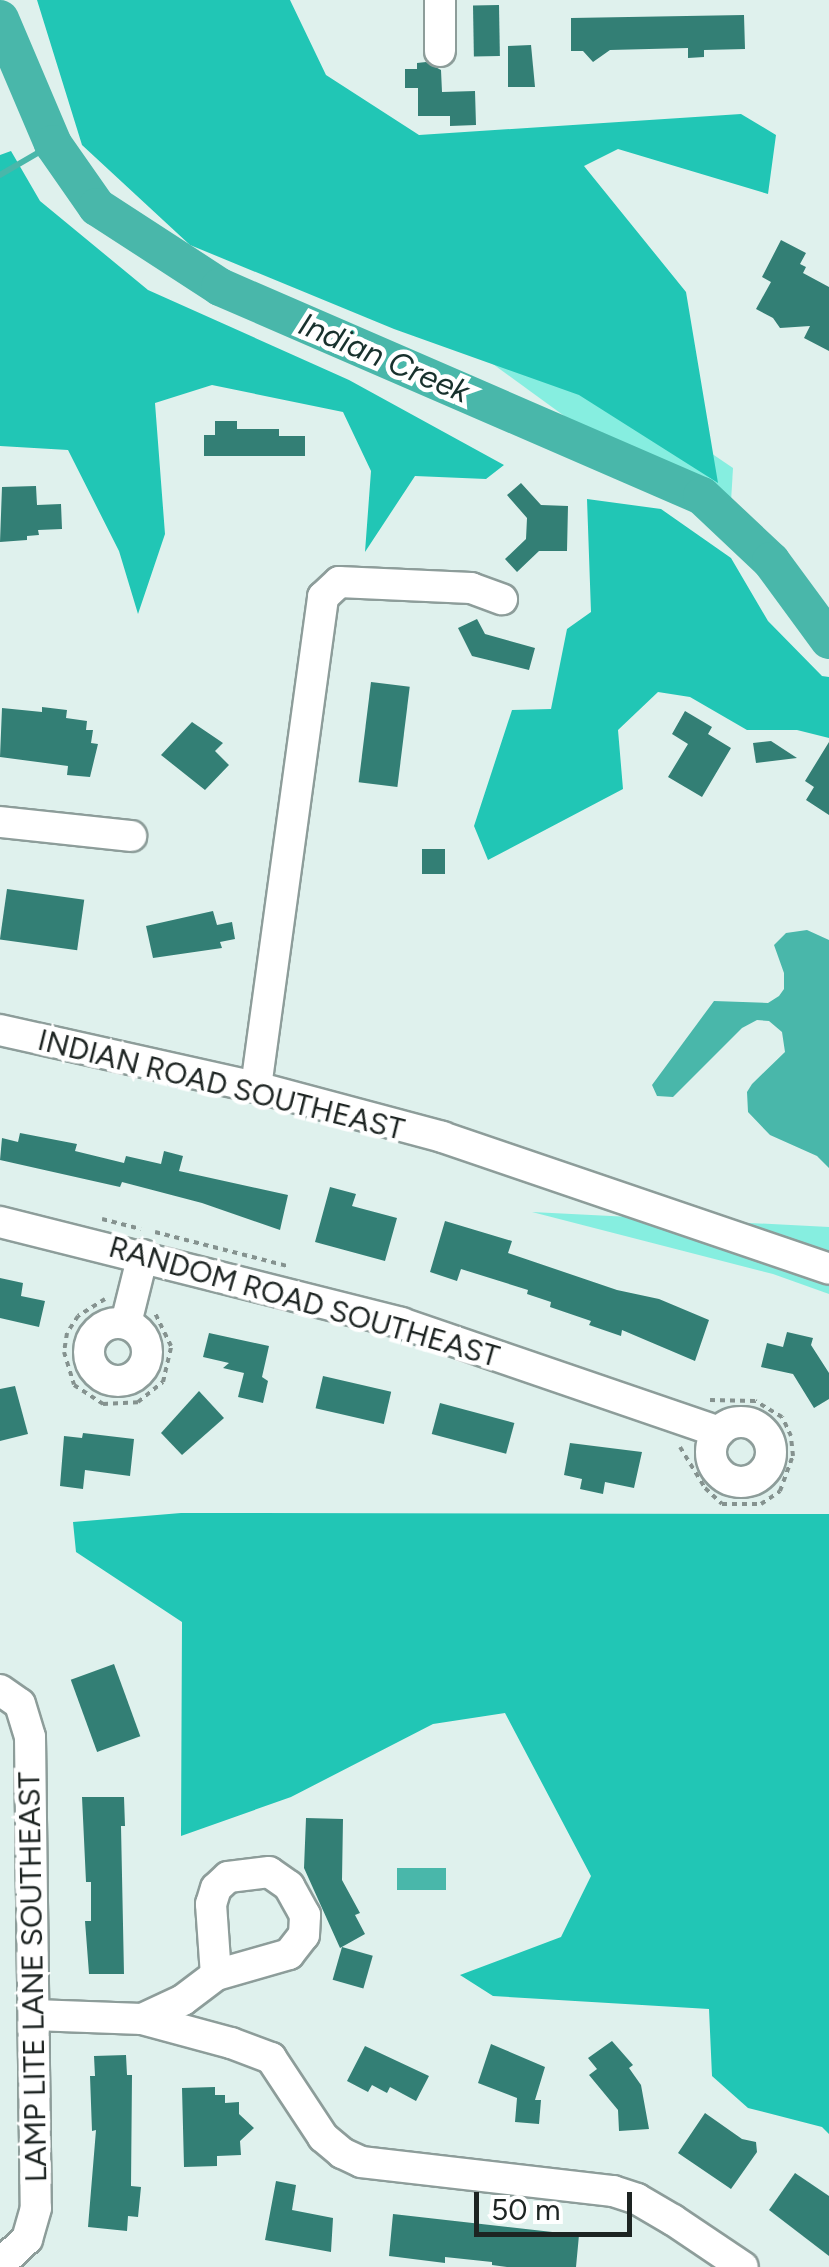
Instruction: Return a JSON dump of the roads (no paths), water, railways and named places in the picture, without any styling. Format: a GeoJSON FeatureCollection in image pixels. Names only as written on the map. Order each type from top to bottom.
{"type":"FeatureCollection","features":[{"type":"Feature","properties":{"kind":"street"},"geometry":{"type":"LineString","coordinates":[[440,0],[440,51]]}},
{"type":"Feature","properties":{"kind":"street"},"geometry":{"type":"LineString","coordinates":[[256,1087],[326,591],[339,582],[470,588],[502,599]]}},
{"type":"Feature","properties":{"kind":"street"},"geometry":{"type":"LineString","coordinates":[[0,822],[131,836]]}},
{"type":"Feature","properties":{"kind":"street","name":"INDIAN ROAD SOUTHEAST"},"geometry":{"type":"LineString","coordinates":[[0,1030],[256,1087],[442,1136],[829,1269]]}},
{"type":"Feature","properties":{"kind":"street","name":"RANDOM ROAD SOUTHEAST"},"geometry":{"type":"LineString","coordinates":[[0,1222],[143,1254],[401,1323],[718,1432]]}},
{"type":"Feature","properties":{"kind":"street"},"geometry":{"type":"LineString","coordinates":[[126,1323],[143,1254]]}},
{"type":"Feature","properties":{"kind":"street","name":"LAMP LITE LANE SOUTHEAST"},"geometry":{"type":"LineString","coordinates":[[0,1690],[20,1704],[30,1737],[36,2208],[26,2239],[0,2264]]}},
{"type":"Feature","properties":{"kind":"street"},"geometry":{"type":"LineString","coordinates":[[142,2018],[183,2000],[216,1975]]}},
{"type":"Feature","properties":{"kind":"street"},"geometry":{"type":"LineString","coordinates":[[34,2016],[142,2018],[271,2058],[323,2136],[342,2153],[361,2162],[613,2191],[649,2206],[743,2267]]}},
{"type":"Feature","properties":{"kind":"waterway","name":"Indian Creek"},"geometry":{"type":"LineString","coordinates":[[0,19],[53,144],[97,207],[220,287],[702,496],[771,561],[829,640]]}},
{"type":"Feature","properties":{"kind":"waterway"},"geometry":{"type":"LineString","coordinates":[[0,175],[53,144]]}}]}
